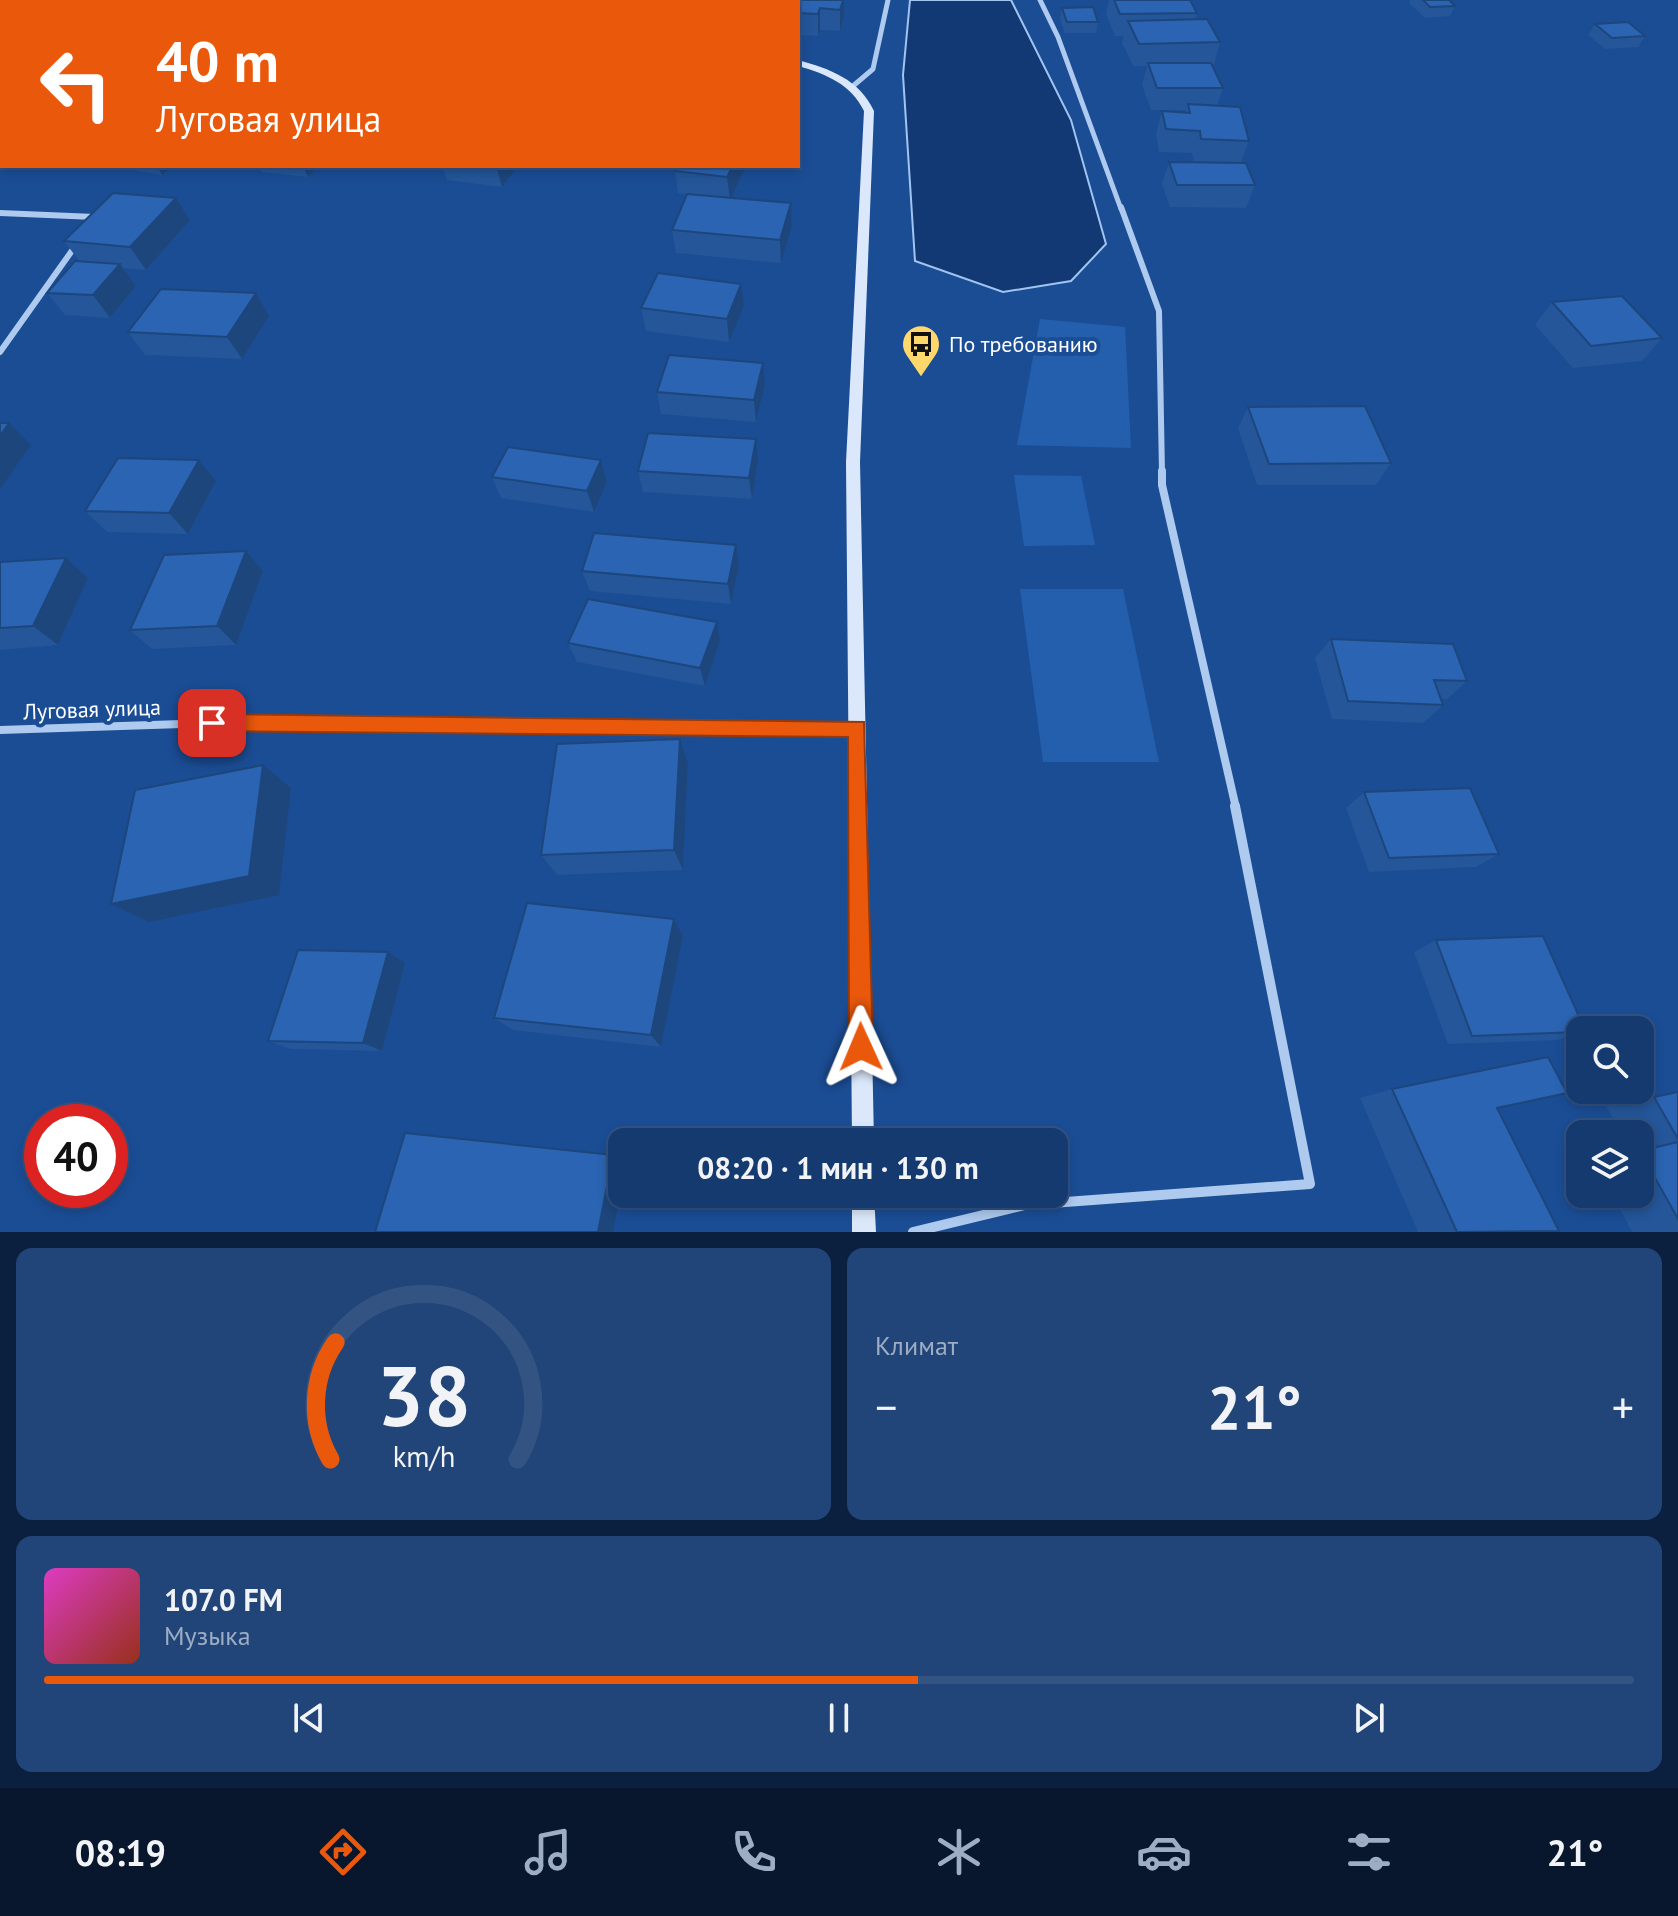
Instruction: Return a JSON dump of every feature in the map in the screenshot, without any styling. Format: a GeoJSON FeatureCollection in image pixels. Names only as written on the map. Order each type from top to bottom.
{"type":"FeatureCollection","features":[{"type":"Feature","properties":{"kind":"street"},"geometry":{"type":"LineString","coordinates":[[853,86],[873,69],[888,0]]}},
{"type":"Feature","properties":{"kind":"street"},"geometry":{"type":"LineString","coordinates":[[913,1232],[1025,1205],[1310,1184],[1245,849],[1162,485],[1159,311],[1058,37],[1040,0]]}},
{"type":"Feature","properties":{"kind":"street"},"geometry":{"type":"LineString","coordinates":[[800,64],[853,86],[865,100],[870,131],[853,462],[863,1128]]}},
{"type":"Feature","properties":{"kind":"street"},"geometry":{"type":"LineString","coordinates":[[0,213],[97,215],[88,228]]}},
{"type":"Feature","properties":{"kind":"street"},"geometry":{"type":"LineString","coordinates":[[0,352],[79,240]]}},
{"type":"Feature","properties":{"kind":"street","name":"Луговая улица"},"geometry":{"type":"LineString","coordinates":[[0,730],[212,723],[857,728]]}},
{"type":"Feature","properties":{"kind":"street"},"geometry":{"type":"LineString","coordinates":[[863,1208],[864,1232]]}},
{"type":"Feature","properties":{"kind":"shaded area"},"geometry":{"type":"Polygon","coordinates":[[[910,0],[1011,0],[1071,120],[1106,244],[1071,281],[1003,292],[915,261],[903,75],[910,0]]]}},
{"type":"Feature","properties":{"kind":"shaded area"},"geometry":{"type":"Polygon","coordinates":[[[1040,319],[1125,327],[1131,448],[1017,445],[1040,319]]]}},
{"type":"Feature","properties":{"kind":"shaded area"},"geometry":{"type":"Polygon","coordinates":[[[1014,475],[1081,476],[1095,545],[1024,546],[1014,475]]]}},
{"type":"Feature","properties":{"kind":"shaded area"},"geometry":{"type":"Polygon","coordinates":[[[1020,589],[1123,589],[1159,762],[1043,762],[1020,589]]]}},
{"type":"Feature","properties":{"kind":"building"},"geometry":{"type":"Polygon","coordinates":[[[800,0],[843,0],[840,10],[820,8],[818,14],[800,13],[800,0]]]}},
{"type":"Feature","properties":{"kind":"building"},"geometry":{"type":"Polygon","coordinates":[[[1114,0],[1190,0],[1197,13],[1120,14],[1114,0]]]}},
{"type":"Feature","properties":{"kind":"building"},"geometry":{"type":"Polygon","coordinates":[[[1423,0],[1449,0],[1455,6],[1430,7],[1423,0]]]}},
{"type":"Feature","properties":{"kind":"building"},"geometry":{"type":"Polygon","coordinates":[[[1093,7],[1098,22],[1067,22],[1062,8],[1093,7]]]}},
{"type":"Feature","properties":{"kind":"building"},"geometry":{"type":"Polygon","coordinates":[[[1207,19],[1220,42],[1139,44],[1128,21],[1207,19]]]}},
{"type":"Feature","properties":{"kind":"building"},"geometry":{"type":"Polygon","coordinates":[[[1628,22],[1645,36],[1612,38],[1595,24],[1628,22]]]}},
{"type":"Feature","properties":{"kind":"building"},"geometry":{"type":"Polygon","coordinates":[[[1148,63],[1211,63],[1223,88],[1157,88],[1148,63]]]}},
{"type":"Feature","properties":{"kind":"building"},"geometry":{"type":"Polygon","coordinates":[[[1188,104],[1240,107],[1249,141],[1201,139],[1200,131],[1166,129],[1162,111],[1190,113],[1188,104]]]}},
{"type":"Feature","properties":{"kind":"building"},"geometry":{"type":"Polygon","coordinates":[[[1169,162],[1246,163],[1255,185],[1177,185],[1169,162]]]}},
{"type":"Feature","properties":{"kind":"building"},"geometry":{"type":"Polygon","coordinates":[[[676,168],[732,168],[727,177],[675,171],[676,168]]]}},
{"type":"Feature","properties":{"kind":"building"},"geometry":{"type":"Polygon","coordinates":[[[113,193],[176,198],[130,247],[64,241],[113,193]]]}},
{"type":"Feature","properties":{"kind":"building"},"geometry":{"type":"Polygon","coordinates":[[[687,194],[791,203],[780,240],[672,230],[687,194]]]}},
{"type":"Feature","properties":{"kind":"building"},"geometry":{"type":"Polygon","coordinates":[[[75,261],[120,264],[93,295],[47,293],[75,261]]]}},
{"type":"Feature","properties":{"kind":"building"},"geometry":{"type":"Polygon","coordinates":[[[658,273],[741,284],[727,319],[641,308],[658,273]]]}},
{"type":"Feature","properties":{"kind":"building"},"geometry":{"type":"Polygon","coordinates":[[[161,289],[256,293],[227,337],[128,332],[161,289]]]}},
{"type":"Feature","properties":{"kind":"building"},"geometry":{"type":"Polygon","coordinates":[[[1622,296],[1662,338],[1591,346],[1552,302],[1622,296]]]}},
{"type":"Feature","properties":{"kind":"building"},"geometry":{"type":"Polygon","coordinates":[[[669,355],[763,363],[754,400],[657,392],[669,355]]]}},
{"type":"Feature","properties":{"kind":"building"},"geometry":{"type":"Polygon","coordinates":[[[1365,406],[1391,463],[1269,464],[1248,407],[1365,406]]]}},
{"type":"Feature","properties":{"kind":"building"},"geometry":{"type":"Polygon","coordinates":[[[0,423],[9,423],[0,436],[0,423]]]}},
{"type":"Feature","properties":{"kind":"building"},"geometry":{"type":"Polygon","coordinates":[[[648,433],[756,439],[749,478],[638,471],[648,433]]]}},
{"type":"Feature","properties":{"kind":"building"},"geometry":{"type":"Polygon","coordinates":[[[508,447],[601,460],[587,491],[492,477],[508,447]]]}},
{"type":"Feature","properties":{"kind":"building"},"geometry":{"type":"Polygon","coordinates":[[[118,458],[199,460],[169,513],[85,511],[118,458]]]}},
{"type":"Feature","properties":{"kind":"building"},"geometry":{"type":"Polygon","coordinates":[[[594,533],[736,545],[728,584],[582,571],[594,533]]]}},
{"type":"Feature","properties":{"kind":"building"},"geometry":{"type":"Polygon","coordinates":[[[246,551],[217,626],[130,630],[164,555],[246,551]]]}},
{"type":"Feature","properties":{"kind":"building"},"geometry":{"type":"Polygon","coordinates":[[[66,558],[33,626],[0,628],[0,562],[66,558]]]}},
{"type":"Feature","properties":{"kind":"building"},"geometry":{"type":"Polygon","coordinates":[[[588,599],[717,622],[700,668],[568,643],[588,599]]]}},
{"type":"Feature","properties":{"kind":"building"},"geometry":{"type":"Polygon","coordinates":[[[1331,639],[1453,644],[1467,681],[1434,680],[1443,705],[1348,701],[1331,639]]]}},
{"type":"Feature","properties":{"kind":"building"},"geometry":{"type":"Polygon","coordinates":[[[680,739],[674,850],[541,855],[557,744],[680,739]]]}},
{"type":"Feature","properties":{"kind":"building"},"geometry":{"type":"Polygon","coordinates":[[[263,765],[249,876],[111,904],[135,790],[263,765]]]}},
{"type":"Feature","properties":{"kind":"building"},"geometry":{"type":"Polygon","coordinates":[[[1470,788],[1499,854],[1389,858],[1364,792],[1470,788]]]}},
{"type":"Feature","properties":{"kind":"building"},"geometry":{"type":"Polygon","coordinates":[[[527,903],[674,919],[651,1035],[494,1018],[527,903]]]}},
{"type":"Feature","properties":{"kind":"building"},"geometry":{"type":"Polygon","coordinates":[[[1543,936],[1579,1016],[1566,1016],[1566,1033],[1472,1036],[1436,940],[1543,936]]]}},
{"type":"Feature","properties":{"kind":"building"},"geometry":{"type":"Polygon","coordinates":[[[298,950],[388,952],[363,1043],[268,1041],[298,950]]]}},
{"type":"Feature","properties":{"kind":"building"},"geometry":{"type":"Polygon","coordinates":[[[1548,1057],[1566,1093],[1497,1108],[1559,1231],[1457,1232],[1392,1089],[1548,1057]]]}},
{"type":"Feature","properties":{"kind":"building"},"geometry":{"type":"Polygon","coordinates":[[[1678,1092],[1678,1139],[1654,1097],[1678,1092]]]}},
{"type":"Feature","properties":{"kind":"building"},"geometry":{"type":"Polygon","coordinates":[[[405,1133],[608,1154],[608,1181],[598,1232],[375,1232],[405,1133]]]}},
{"type":"Feature","properties":{"kind":"building"},"geometry":{"type":"Polygon","coordinates":[[[1678,1142],[1678,1219],[1654,1176],[1654,1148],[1678,1142]]]}},
{"type":"Feature","properties":{"kind":"place","name":"По требованию"},"geometry":{"type":"Point","coordinates":[921,378]}},
{"type":"Feature","properties":{"kind":"route"},"geometry":{"type":"LineString","coordinates":[[212,723],[857,728],[861,1047]]}}]}
